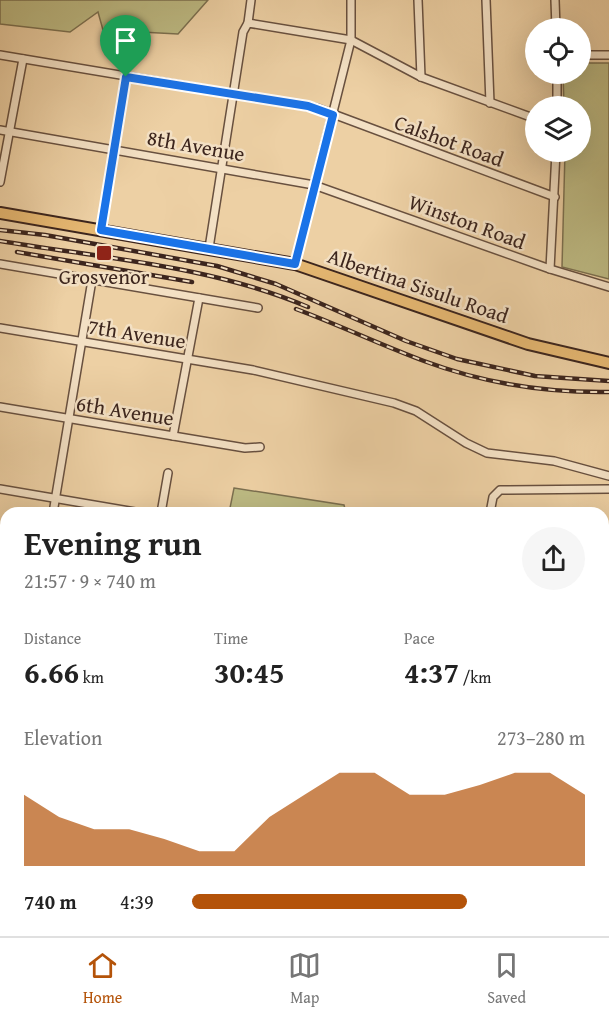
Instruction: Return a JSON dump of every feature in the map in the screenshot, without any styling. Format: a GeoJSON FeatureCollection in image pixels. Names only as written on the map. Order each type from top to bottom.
{"type":"FeatureCollection","features":[{"type":"Feature","properties":{"kind":"main road","name":"Albertina Sisulu Road"},"geometry":{"type":"LineString","coordinates":[[0,213],[295,264],[528,344],[609,363]]}},
{"type":"Feature","properties":{"kind":"street"},"geometry":{"type":"LineString","coordinates":[[209,248],[232,94],[251,0]]}},
{"type":"Feature","properties":{"kind":"street"},"geometry":{"type":"LineString","coordinates":[[295,264],[351,40],[351,0]]}},
{"type":"Feature","properties":{"kind":"street"},"geometry":{"type":"LineString","coordinates":[[418,0],[421,77]]}},
{"type":"Feature","properties":{"kind":"street"},"geometry":{"type":"LineString","coordinates":[[486,0],[490,102]]}},
{"type":"Feature","properties":{"kind":"street"},"geometry":{"type":"LineString","coordinates":[[555,0],[556,18]]}},
{"type":"Feature","properties":{"kind":"street"},"geometry":{"type":"LineString","coordinates":[[248,23],[351,40],[421,77],[525,115]]}},
{"type":"Feature","properties":{"kind":"street","name":"Calshot Road"},"geometry":{"type":"LineString","coordinates":[[0,55],[317,108],[555,197]]}},
{"type":"Feature","properties":{"kind":"street"},"geometry":{"type":"LineString","coordinates":[[591,55],[609,55]]}},
{"type":"Feature","properties":{"kind":"street"},"geometry":{"type":"LineString","coordinates":[[0,182],[23,59]]}},
{"type":"Feature","properties":{"kind":"street"},"geometry":{"type":"LineString","coordinates":[[101,230],[126,77]]}},
{"type":"Feature","properties":{"kind":"street","name":"8th Avenue"},"geometry":{"type":"LineString","coordinates":[[0,130],[314,185]]}},
{"type":"Feature","properties":{"kind":"street"},"geometry":{"type":"LineString","coordinates":[[550,269],[556,162]]}},
{"type":"Feature","properties":{"kind":"street","name":"Winston Road"},"geometry":{"type":"LineString","coordinates":[[314,185],[550,269],[609,287]]}},
{"type":"Feature","properties":{"kind":"street"},"geometry":{"type":"LineString","coordinates":[[0,264],[258,308]]}},
{"type":"Feature","properties":{"kind":"street"},"geometry":{"type":"LineString","coordinates":[[54,507],[92,280]]}},
{"type":"Feature","properties":{"kind":"street"},"geometry":{"type":"LineString","coordinates":[[173,436],[198,298]]}},
{"type":"Feature","properties":{"kind":"street","name":"7th Avenue"},"geometry":{"type":"LineString","coordinates":[[0,328],[268,373],[409,407],[487,453],[554,461],[609,476]]}},
{"type":"Feature","properties":{"kind":"street","name":"6th Avenue"},"geometry":{"type":"LineString","coordinates":[[0,407],[245,448],[260,447]]}},
{"type":"Feature","properties":{"kind":"street"},"geometry":{"type":"LineString","coordinates":[[162,507],[168,473]]}},
{"type":"Feature","properties":{"kind":"street"},"geometry":{"type":"LineString","coordinates":[[0,489],[107,507]]}},
{"type":"Feature","properties":{"kind":"street"},"geometry":{"type":"LineString","coordinates":[[491,507],[494,494],[504,490],[609,489]]}},
{"type":"Feature","properties":{"kind":"shaded area"},"geometry":{"type":"Polygon","coordinates":[[[0,0],[208,0],[178,34],[103,30],[98,12],[70,32],[0,24],[0,0]]]}},
{"type":"Feature","properties":{"kind":"shaded area"},"geometry":{"type":"Polygon","coordinates":[[[591,63],[609,63],[609,279],[562,267],[565,162],[591,162],[591,96],[564,96],[563,84],[591,84],[591,63]]]}},
{"type":"Feature","properties":{"kind":"shaded area"},"geometry":{"type":"Polygon","coordinates":[[[234,488],[344,505],[344,507],[230,507],[234,488]]]}},
{"type":"Feature","properties":{"kind":"railway"},"geometry":{"type":"LineString","coordinates":[[0,230],[45,235],[217,266],[276,284],[406,341],[457,359],[535,376],[609,381]]}},
{"type":"Feature","properties":{"kind":"railway"},"geometry":{"type":"LineString","coordinates":[[0,241],[195,273],[271,293],[308,307]]}},
{"type":"Feature","properties":{"kind":"railway"},"geometry":{"type":"LineString","coordinates":[[17,252],[192,282]]}},
{"type":"Feature","properties":{"kind":"railway"},"geometry":{"type":"LineString","coordinates":[[296,309],[446,369],[515,385],[562,391],[609,392]]}},
{"type":"Feature","properties":{"kind":"place","name":"Grosvenor"},"geometry":{"type":"Point","coordinates":[104,253]}},
{"type":"Feature","properties":{"kind":"route"},"geometry":{"type":"LineString","coordinates":[[126,77],[308,106],[333,115],[295,264],[101,230],[126,77]]}}]}
